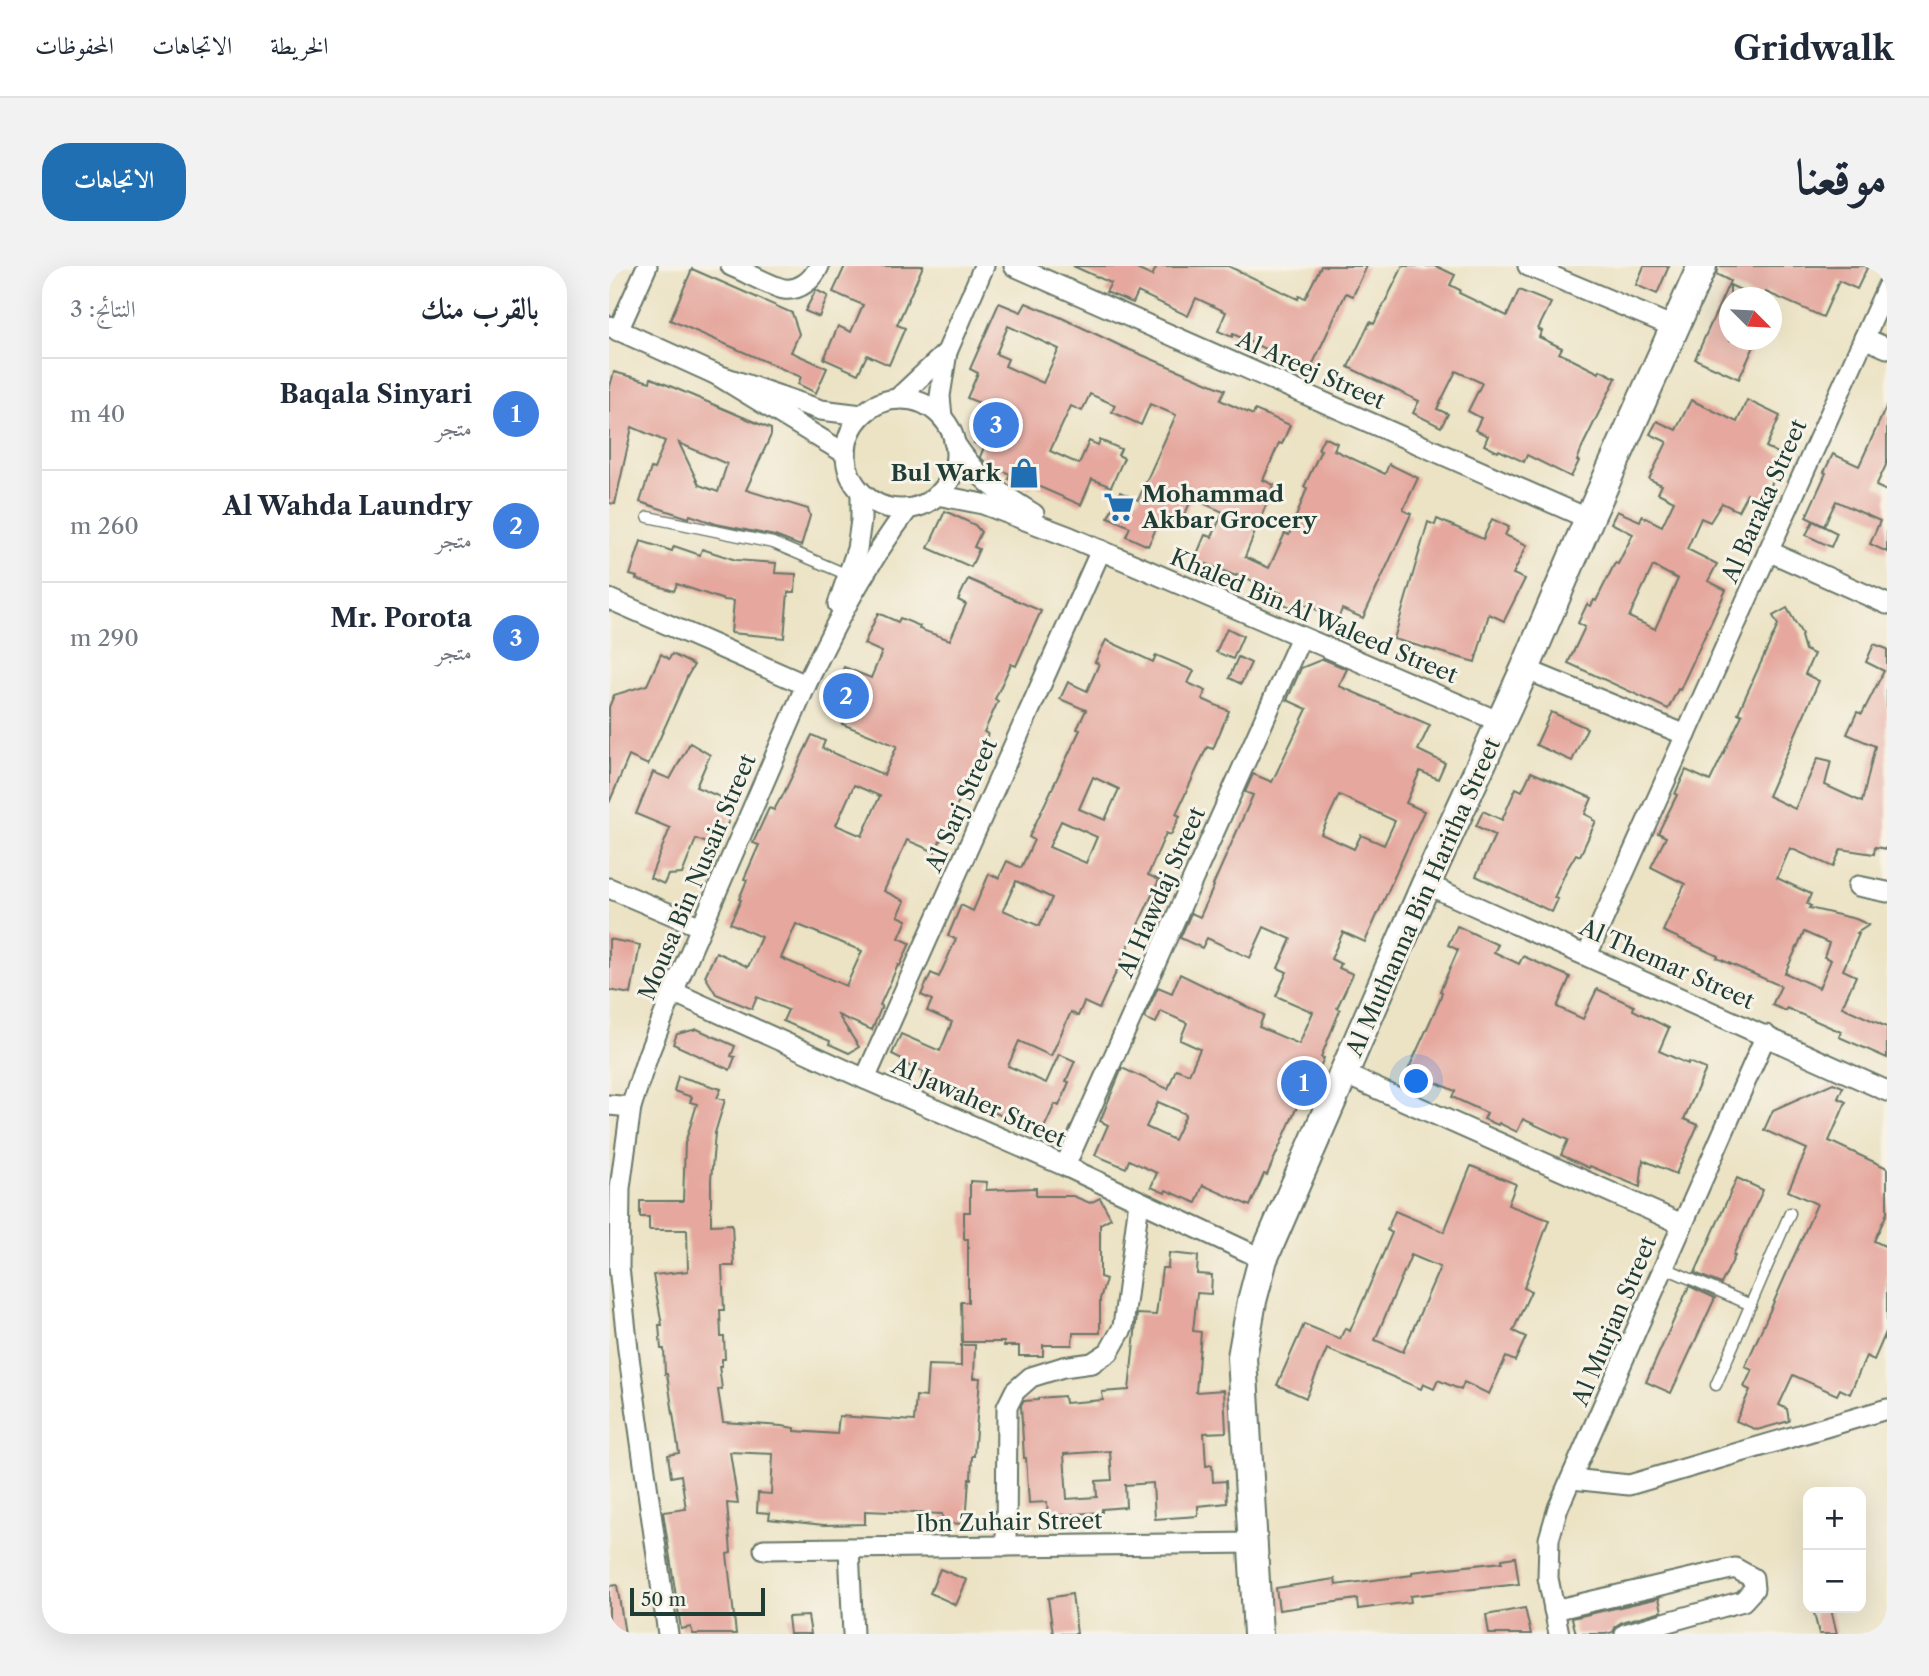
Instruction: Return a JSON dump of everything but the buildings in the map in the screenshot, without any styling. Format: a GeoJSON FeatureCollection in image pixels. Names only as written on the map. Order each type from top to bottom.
{"type":"FeatureCollection","features":[{"type":"Feature","properties":{"kind":"street"},"geometry":{"type":"LineString","coordinates":[[647,266],[614,329],[715,374],[821,410],[862,415]]}},
{"type":"Feature","properties":{"kind":"street"},"geometry":{"type":"LineString","coordinates":[[731,266],[785,289],[804,286],[819,266]]}},
{"type":"Feature","properties":{"kind":"street"},"geometry":{"type":"LineString","coordinates":[[942,417],[940,396],[947,352],[984,266]]}},
{"type":"Feature","properties":{"kind":"street","name":"Al Areej Street"},"geometry":{"type":"LineString","coordinates":[[1014,266],[1589,519]]}},
{"type":"Feature","properties":{"kind":"street"},"geometry":{"type":"LineString","coordinates":[[1528,266],[1674,327]]}},
{"type":"Feature","properties":{"kind":"street","name":"Al Muthanna Bin Haritha Street"},"geometry":{"type":"LineString","coordinates":[[1258,1634],[1242,1357],[1263,1259],[1426,884],[1525,668],[1702,266]]}},
{"type":"Feature","properties":{"kind":"street","name":"Al Baraka Street"},"geometry":{"type":"LineString","coordinates":[[1587,955],[1887,286]]}},
{"type":"Feature","properties":{"kind":"street"},"geometry":{"type":"LineString","coordinates":[[1864,338],[1887,348]]}},
{"type":"Feature","properties":{"kind":"street"},"geometry":{"type":"LineString","coordinates":[[897,399],[947,352]]}},
{"type":"Feature","properties":{"kind":"street"},"geometry":{"type":"LineString","coordinates":[[715,374],[846,454]]}},
{"type":"Feature","properties":{"kind":"street"},"geometry":{"type":"LineString","coordinates":[[897,399],[929,407],[942,417],[954,442],[953,471],[947,484],[923,504],[908,509],[890,508],[874,502],[861,492],[853,481],[846,454],[853,426],[862,415],[872,407],[897,399]]}},
{"type":"Feature","properties":{"kind":"street","name":"Khaled Bin Al Waleed Street"},"geometry":{"type":"LineString","coordinates":[[954,442],[969,464],[993,488],[1070,537]]}},
{"type":"Feature","properties":{"kind":"street","name":"Mousa Bin Nusair Street"},"geometry":{"type":"LineString","coordinates":[[825,645],[857,549],[861,492]]}},
{"type":"Feature","properties":{"kind":"street","name":"Khaled Bin Al Waleed Street"},"geometry":{"type":"LineString","coordinates":[[937,495],[983,504],[1070,537],[1500,722]]}},
{"type":"Feature","properties":{"kind":"street","name":"Mousa Bin Nusair Street"},"geometry":{"type":"LineString","coordinates":[[668,1634],[619,1267],[619,1188],[631,1107],[673,992],[806,685],[877,552],[908,509]]}},
{"type":"Feature","properties":{"kind":"street","name":"Al Sarj Street"},"geometry":{"type":"LineString","coordinates":[[865,1079],[1101,550]]}},
{"type":"Feature","properties":{"kind":"street"},"geometry":{"type":"LineString","coordinates":[[1768,551],[1887,604]]}},
{"type":"Feature","properties":{"kind":"street"},"geometry":{"type":"LineString","coordinates":[[609,599],[806,685]]}},
{"type":"Feature","properties":{"kind":"street","name":"Al Hawdaj Street"},"geometry":{"type":"LineString","coordinates":[[1065,1167],[1301,637]]}},
{"type":"Feature","properties":{"kind":"street"},"geometry":{"type":"LineString","coordinates":[[1525,668],[1686,735]]}},
{"type":"Feature","properties":{"kind":"street","name":"Al Themar Street"},"geometry":{"type":"LineString","coordinates":[[1426,884],[1887,1091]]}},
{"type":"Feature","properties":{"kind":"street"},"geometry":{"type":"LineString","coordinates":[[1858,886],[1887,892]]}},
{"type":"Feature","properties":{"kind":"street"},"geometry":{"type":"LineString","coordinates":[[609,888],[701,927]]}},
{"type":"Feature","properties":{"kind":"street","name":"Al Jawaher Street"},"geometry":{"type":"LineString","coordinates":[[673,992],[1065,1167],[1263,1259]]}},
{"type":"Feature","properties":{"kind":"street","name":"Al Murjan Street"},"geometry":{"type":"LineString","coordinates":[[1559,1634],[1548,1578],[1549,1539],[1558,1508],[1766,1035]]}},
{"type":"Feature","properties":{"kind":"street"},"geometry":{"type":"LineString","coordinates":[[1344,1074],[1682,1224]]}},
{"type":"Feature","properties":{"kind":"street"},"geometry":{"type":"LineString","coordinates":[[609,1105],[631,1107]]}},
{"type":"Feature","properties":{"kind":"street"},"geometry":{"type":"LineString","coordinates":[[1006,1546],[1007,1407],[1015,1391],[1031,1377],[1063,1367],[1092,1363],[1109,1352],[1123,1327],[1139,1201]]}},
{"type":"Feature","properties":{"kind":"street"},"geometry":{"type":"LineString","coordinates":[[1572,1479],[1629,1485],[1887,1409]]}},
{"type":"Feature","properties":{"kind":"street","name":"Ibn Zuhair Street"},"geometry":{"type":"LineString","coordinates":[[764,1549],[1254,1544]]}},
{"type":"Feature","properties":{"kind":"street"},"geometry":{"type":"LineString","coordinates":[[849,1549],[853,1634]]}},
{"type":"Feature","properties":{"kind":"street"},"geometry":{"type":"LineString","coordinates":[[1554,1610],[1735,1568],[1752,1578],[1754,1589],[1743,1601],[1625,1634]]}},
{"type":"Feature","properties":{"kind":"lane"},"geometry":{"type":"LineString","coordinates":[[648,517],[773,543],[848,575]]}},
{"type":"Feature","properties":{"kind":"lane"},"geometry":{"type":"LineString","coordinates":[[1716,1385],[1790,1213]]}},
{"type":"Feature","properties":{"kind":"lane"},"geometry":{"type":"LineString","coordinates":[[1663,1267],[1751,1304]]}},
{"type":"Feature","properties":{"kind":"place","name":"Mr. Porota"},"geometry":{"type":"Point","coordinates":[996,425]}},
{"type":"Feature","properties":{"kind":"place","name":"Bul Wark"},"geometry":{"type":"Point","coordinates":[1024,473]}},
{"type":"Feature","properties":{"kind":"place","name":"Mohammad Akbar Grocery"},"geometry":{"type":"Point","coordinates":[1119,507]}},
{"type":"Feature","properties":{"kind":"place","name":"Al Wahda Laundry"},"geometry":{"type":"Point","coordinates":[846,696]}},
{"type":"Feature","properties":{"kind":"place","name":"Baqala Sinyari"},"geometry":{"type":"Point","coordinates":[1304,1083]}}]}
